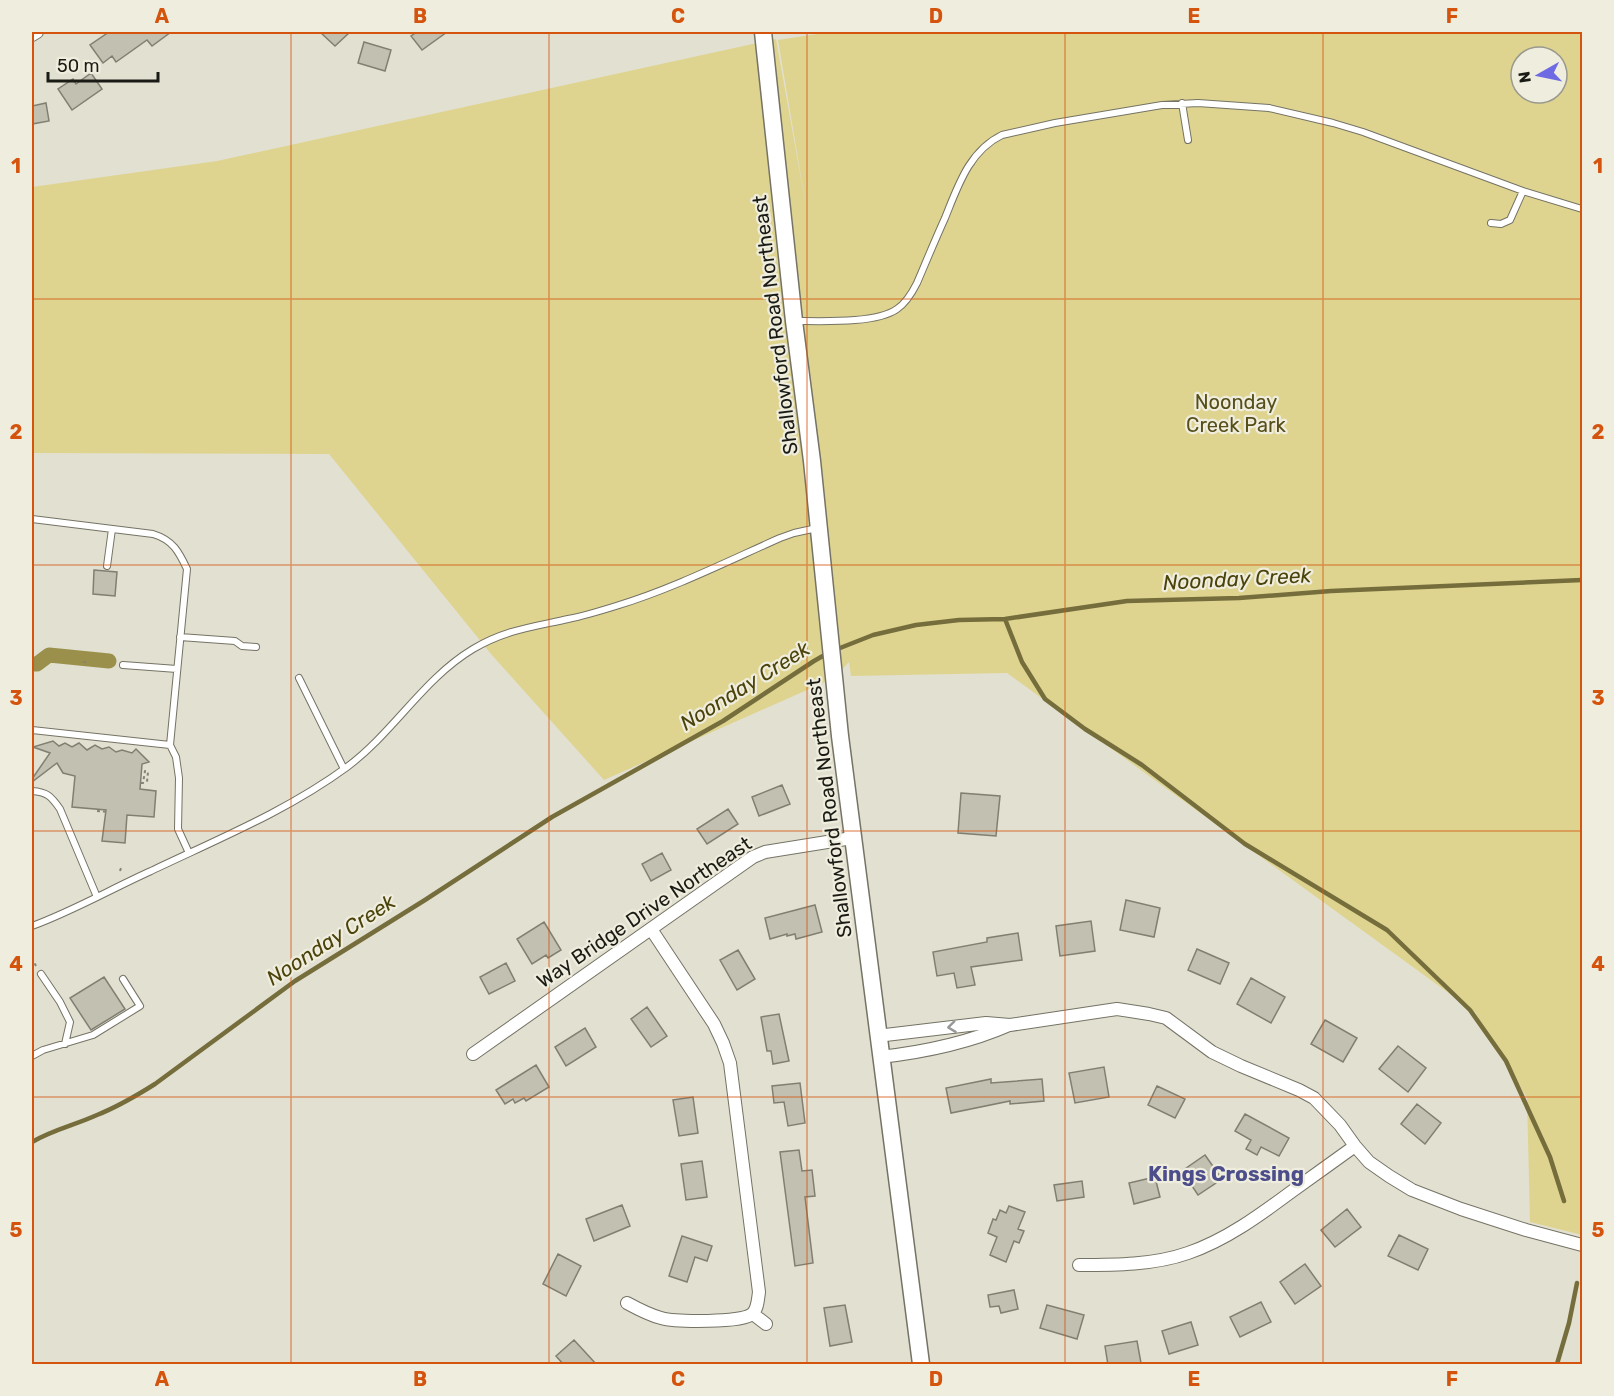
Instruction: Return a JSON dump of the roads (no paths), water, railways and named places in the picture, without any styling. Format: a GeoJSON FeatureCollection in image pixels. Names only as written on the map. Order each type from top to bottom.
{"type":"FeatureCollection","features":[{"type":"Feature","properties":{"kind":"street"},"geometry":{"type":"LineString","coordinates":[[32,35],[37,32]]}},
{"type":"Feature","properties":{"kind":"street","name":"Shallowford Road Northeast"},"geometry":{"type":"LineString","coordinates":[[763,32],[852,838],[921,1365]]}},
{"type":"Feature","properties":{"kind":"street","name":"Way Bridge Drive Northeast"},"geometry":{"type":"LineString","coordinates":[[473,1054],[753,857],[765,852],[852,838]]}},
{"type":"Feature","properties":{"kind":"street"},"geometry":{"type":"LineString","coordinates":[[627,1303],[645,1313],[663,1319],[726,1321],[741,1319],[753,1314],[758,1304],[759,1292],[730,1063],[714,1024],[651,929]]}},
{"type":"Feature","properties":{"kind":"street"},"geometry":{"type":"LineString","coordinates":[[877,1036],[986,1023],[1011,1025],[1117,1009],[1166,1018],[1212,1052],[1314,1098],[1340,1125],[1369,1162],[1412,1190],[1435,1200],[1526,1230],[1582,1245]]}},
{"type":"Feature","properties":{"kind":"street"},"geometry":{"type":"LineString","coordinates":[[880,1058],[944,1047],[988,1035],[1011,1025]]}},
{"type":"Feature","properties":{"kind":"street"},"geometry":{"type":"LineString","coordinates":[[1079,1265],[1109,1265],[1161,1259],[1186,1254],[1209,1245],[1250,1221],[1355,1146]]}},
{"type":"Feature","properties":{"kind":"street"},"geometry":{"type":"LineString","coordinates":[[753,1314],[766,1324]]}},
{"type":"Feature","properties":{"kind":"lane"},"geometry":{"type":"LineString","coordinates":[[1182,103],[1188,140]]}},
{"type":"Feature","properties":{"kind":"lane"},"geometry":{"type":"LineString","coordinates":[[794,321],[873,318],[887,315],[903,304],[917,283],[962,176],[975,157],[994,139],[1011,132],[1055,123],[1162,105],[1207,103],[1269,108],[1334,123],[1522,191],[1582,209]]}},
{"type":"Feature","properties":{"kind":"lane"},"geometry":{"type":"LineString","coordinates":[[1491,223],[1501,224],[1510,220],[1522,191]]}},
{"type":"Feature","properties":{"kind":"lane"},"geometry":{"type":"LineString","coordinates":[[32,519],[163,537],[178,551],[187,569],[170,745],[176,757],[179,778],[178,829],[189,853]]}},
{"type":"Feature","properties":{"kind":"lane"},"geometry":{"type":"LineString","coordinates":[[32,926],[280,810],[344,769],[372,746],[449,664],[498,635],[617,606],[648,595],[794,532],[819,527]]}},
{"type":"Feature","properties":{"kind":"lane"},"geometry":{"type":"LineString","coordinates":[[107,566],[112,530]]}},
{"type":"Feature","properties":{"kind":"lane"},"geometry":{"type":"LineString","coordinates":[[180,637],[235,641],[242,646],[256,647]]}},
{"type":"Feature","properties":{"kind":"lane"},"geometry":{"type":"LineString","coordinates":[[123,664],[177,669]]}},
{"type":"Feature","properties":{"kind":"lane"},"geometry":{"type":"LineString","coordinates":[[299,678],[344,769]]}},
{"type":"Feature","properties":{"kind":"lane"},"geometry":{"type":"LineString","coordinates":[[32,730],[170,745]]}},
{"type":"Feature","properties":{"kind":"lane"},"geometry":{"type":"LineString","coordinates":[[32,790],[53,798],[60,809],[97,897]]}},
{"type":"Feature","properties":{"kind":"lane"},"geometry":{"type":"LineString","coordinates":[[41,974],[70,1022],[65,1044]]}},
{"type":"Feature","properties":{"kind":"lane"},"geometry":{"type":"LineString","coordinates":[[32,1056],[43,1050],[93,1035],[140,1006],[123,979]]}},
{"type":"Feature","properties":{"kind":"waterway","name":"Noonday Creek"},"geometry":{"type":"LineString","coordinates":[[835,650],[873,635],[916,625],[959,620],[1005,619],[1127,601],[1239,598],[1331,591],[1582,580]]}},
{"type":"Feature","properties":{"kind":"waterway"},"geometry":{"type":"LineString","coordinates":[[1005,619],[1022,662],[1045,699],[1085,729],[1142,765],[1245,844],[1387,930],[1470,1010],[1506,1061],[1550,1157],[1564,1201]]}},
{"type":"Feature","properties":{"kind":"waterway","name":"Noonday Creek"},"geometry":{"type":"LineString","coordinates":[[32,1142],[89,1119],[155,1084],[295,981],[552,817],[723,721],[828,653]]}},
{"type":"Feature","properties":{"kind":"waterway"},"geometry":{"type":"LineString","coordinates":[[32,664],[37,664],[49,655],[109,661]]}},
{"type":"Feature","properties":{"kind":"waterway"},"geometry":{"type":"LineString","coordinates":[[1557,1364],[1569,1323],[1577,1283]]}},
{"type":"Feature","properties":{"kind":"district","name":"Kings Crossing"},"geometry":{"type":"Point","coordinates":[1226,1174]}},
{"type":"Feature","properties":{"kind":"park label","name":"Noonday Creek Park"},"geometry":{"type":"Point","coordinates":[1236,414]}}]}
